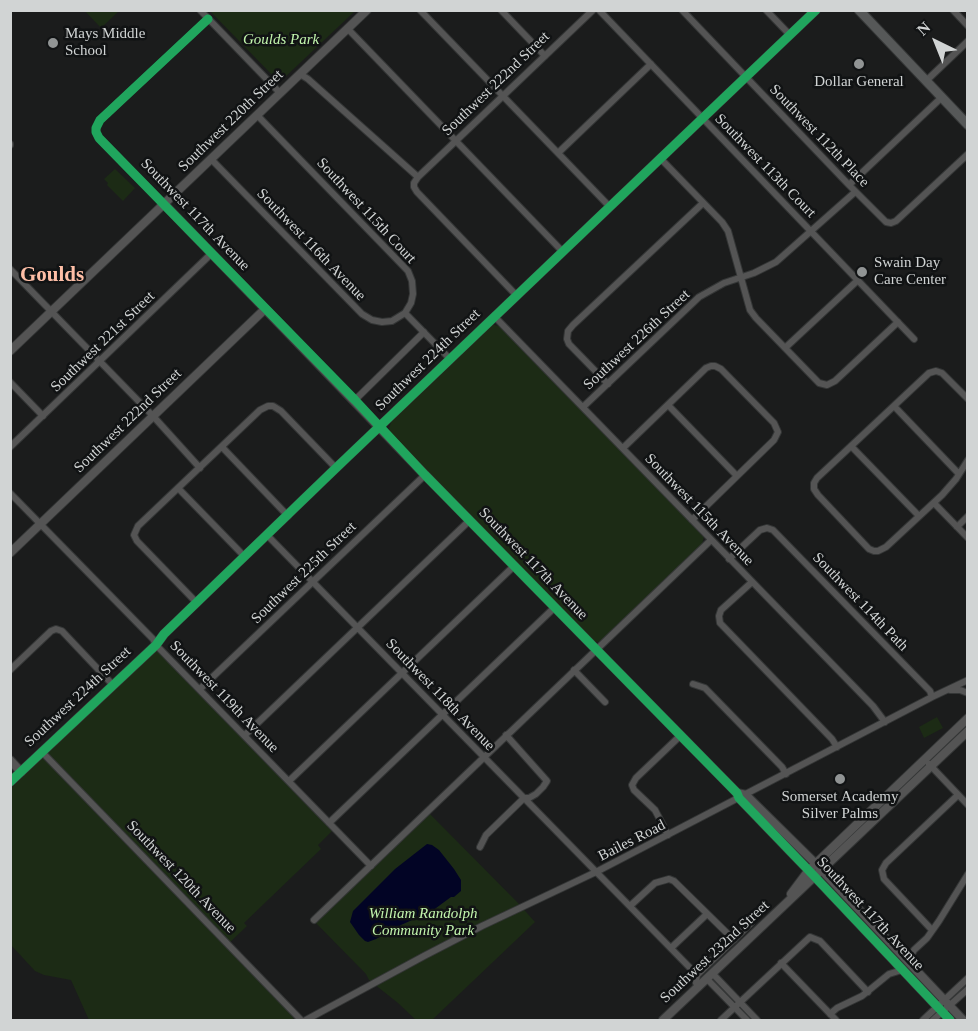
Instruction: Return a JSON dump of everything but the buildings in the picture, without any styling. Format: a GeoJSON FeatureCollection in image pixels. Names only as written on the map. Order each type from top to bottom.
{"type":"FeatureCollection","features":[{"type":"Feature","properties":{"kind":"main road"},"geometry":{"type":"LineString","coordinates":[[859,10],[967,124]]}},
{"type":"Feature","properties":{"kind":"street"},"geometry":{"type":"LineString","coordinates":[[200,10],[280,93]]}},
{"type":"Feature","properties":{"kind":"street","name":"Southwest 220th Street"},"geometry":{"type":"LineString","coordinates":[[10,351],[367,10]]}},
{"type":"Feature","properties":{"kind":"street"},"geometry":{"type":"LineString","coordinates":[[420,10],[609,207]]}},
{"type":"Feature","properties":{"kind":"street"},"geometry":{"type":"LineString","coordinates":[[501,10],[545,56]]}},
{"type":"Feature","properties":{"kind":"street"},"geometry":{"type":"LineString","coordinates":[[581,10],[586,16]]}},
{"type":"Feature","properties":{"kind":"street","name":"Southwest 222nd Street"},"geometry":{"type":"LineString","coordinates":[[418,177],[592,10]]}},
{"type":"Feature","properties":{"kind":"street","name":"Southwest 113th Court"},"geometry":{"type":"LineString","coordinates":[[599,10],[914,339]]}},
{"type":"Feature","properties":{"kind":"street","name":"Southwest 112th Place"},"geometry":{"type":"LineString","coordinates":[[682,10],[886,222],[896,221],[968,154]]}},
{"type":"Feature","properties":{"kind":"street"},"geometry":{"type":"LineString","coordinates":[[766,10],[790,35]]}},
{"type":"Feature","properties":{"kind":"street","name":"Southwest 224th Street"},"geometry":{"type":"LineString","coordinates":[[10,782],[156,645],[336,468],[816,10]]}},
{"type":"Feature","properties":{"kind":"street"},"geometry":{"type":"LineString","coordinates":[[953,10],[968,26]]}},
{"type":"Feature","properties":{"kind":"street","name":"Southwest 117th Avenue"},"geometry":{"type":"LineString","coordinates":[[208,18],[100,120],[96,128],[99,138],[425,475],[740,795],[950,1020]]}},
{"type":"Feature","properties":{"kind":"street"},"geometry":{"type":"LineString","coordinates":[[348,28],[563,252]]}},
{"type":"Feature","properties":{"kind":"street"},"geometry":{"type":"LineString","coordinates":[[926,81],[968,41]]}},
{"type":"Feature","properties":{"kind":"street"},"geometry":{"type":"LineString","coordinates":[[558,153],[651,64]]}},
{"type":"Feature","properties":{"kind":"street"},"geometry":{"type":"LineString","coordinates":[[300,74],[418,177],[414,185],[417,192],[517,296]]}},
{"type":"Feature","properties":{"kind":"street"},"geometry":{"type":"LineString","coordinates":[[849,185],[941,98]]}},
{"type":"Feature","properties":{"kind":"street","name":"Southwest 115th Court"},"geometry":{"type":"LineString","coordinates":[[257,115],[408,271],[413,294],[405,314]]}},
{"type":"Feature","properties":{"kind":"street","name":"Southwest 116th Avenue"},"geometry":{"type":"LineString","coordinates":[[211,159],[362,314],[381,322],[392,321],[405,314]]}},
{"type":"Feature","properties":{"kind":"street"},"geometry":{"type":"LineString","coordinates":[[661,159],[722,222],[733,243],[750,310],[816,381],[825,385],[838,379],[898,322]]}},
{"type":"Feature","properties":{"kind":"street","name":"Southwest 226th Street"},"geometry":{"type":"LineString","coordinates":[[583,407],[699,297],[724,283],[760,271],[776,262],[855,192]]}},
{"type":"Feature","properties":{"kind":"street"},"geometry":{"type":"LineString","coordinates":[[608,384],[568,342],[568,331],[703,203]]}},
{"type":"Feature","properties":{"kind":"street","name":"Southwest 221st Street"},"geometry":{"type":"LineString","coordinates":[[10,447],[212,254]]}},
{"type":"Feature","properties":{"kind":"street"},"geometry":{"type":"LineString","coordinates":[[10,269],[153,416],[200,468]]}},
{"type":"Feature","properties":{"kind":"street"},"geometry":{"type":"LineString","coordinates":[[785,348],[858,280]]}},
{"type":"Feature","properties":{"kind":"street","name":"Southwest 222nd Street"},"geometry":{"type":"LineString","coordinates":[[10,553],[265,309]]}},
{"type":"Feature","properties":{"kind":"street"},"geometry":{"type":"LineString","coordinates":[[405,314],[450,360]]}},
{"type":"Feature","properties":{"kind":"street","name":"Southwest 115th Avenue"},"geometry":{"type":"LineString","coordinates":[[495,317],[873,706],[885,722]]}},
{"type":"Feature","properties":{"kind":"street","name":"Southwest 224th Street"},"geometry":{"type":"LineString","coordinates":[[354,400],[424,332]]}},
{"type":"Feature","properties":{"kind":"street"},"geometry":{"type":"LineString","coordinates":[[623,448],[711,366],[721,369],[774,423],[778,432],[774,440],[692,520]]}},
{"type":"Feature","properties":{"kind":"street"},"geometry":{"type":"LineString","coordinates":[[968,399],[943,374],[938,372],[927,374],[816,480],[815,490],[869,549],[875,551],[885,548],[934,503],[951,485],[968,460]]}},
{"type":"Feature","properties":{"kind":"street"},"geometry":{"type":"LineString","coordinates":[[10,382],[43,416]]}},
{"type":"Feature","properties":{"kind":"street"},"geometry":{"type":"LineString","coordinates":[[197,603],[138,543],[134,535],[137,528],[178,488],[260,410],[271,405],[281,411],[336,468]]}},
{"type":"Feature","properties":{"kind":"street"},"geometry":{"type":"LineString","coordinates":[[668,405],[736,476]]}},
{"type":"Feature","properties":{"kind":"street"},"geometry":{"type":"LineString","coordinates":[[894,406],[959,474]]}},
{"type":"Feature","properties":{"kind":"street"},"geometry":{"type":"LineString","coordinates":[[851,446],[919,516]]}},
{"type":"Feature","properties":{"kind":"street"},"geometry":{"type":"LineString","coordinates":[[222,447],[288,516]]}},
{"type":"Feature","properties":{"kind":"street","name":"Southwest 225th Street"},"geometry":{"type":"LineString","coordinates":[[200,689],[425,475]]}},
{"type":"Feature","properties":{"kind":"street"},"geometry":{"type":"LineString","coordinates":[[178,488],[245,556]]}},
{"type":"Feature","properties":{"kind":"street","name":"Southwest 119th Avenue"},"geometry":{"type":"LineString","coordinates":[[10,493],[371,866]]}},
{"type":"Feature","properties":{"kind":"street"},"geometry":{"type":"LineString","coordinates":[[934,503],[968,538]]}},
{"type":"Feature","properties":{"kind":"street"},"geometry":{"type":"LineString","coordinates":[[957,527],[968,516]]}},
{"type":"Feature","properties":{"kind":"street"},"geometry":{"type":"LineString","coordinates":[[245,735],[470,520]]}},
{"type":"Feature","properties":{"kind":"street","name":"Southwest 114th Path"},"geometry":{"type":"LineString","coordinates":[[729,559],[760,530],[767,528],[774,530],[928,689],[932,697]]}},
{"type":"Feature","properties":{"kind":"street","name":"Southwest 118th Avenue"},"geometry":{"type":"LineString","coordinates":[[267,535],[697,975]]}},
{"type":"Feature","properties":{"kind":"street"},"geometry":{"type":"LineString","coordinates":[[314,920],[711,540]]}},
{"type":"Feature","properties":{"kind":"street"},"geometry":{"type":"LineString","coordinates":[[289,781],[514,566]]}},
{"type":"Feature","properties":{"kind":"street"},"geometry":{"type":"LineString","coordinates":[[752,582],[721,610],[719,614],[721,625],[825,731],[837,747]]}},
{"type":"Feature","properties":{"kind":"street"},"geometry":{"type":"LineString","coordinates":[[329,823],[555,608]]}},
{"type":"Feature","properties":{"kind":"street"},"geometry":{"type":"LineString","coordinates":[[10,670],[51,631],[56,629],[62,631],[113,685]]}},
{"type":"Feature","properties":{"kind":"street"},"geometry":{"type":"LineString","coordinates":[[574,670],[605,702]]}},
{"type":"Feature","properties":{"kind":"street"},"geometry":{"type":"LineString","coordinates":[[968,682],[966,687],[968,692]]}},
{"type":"Feature","properties":{"kind":"street","name":"Bailes Road"},"geometry":{"type":"LineString","coordinates":[[306,1020],[424,956],[596,872],[959,683],[968,682]]}},
{"type":"Feature","properties":{"kind":"street"},"geometry":{"type":"LineString","coordinates":[[693,684],[705,688],[782,767],[786,774]]}},
{"type":"Feature","properties":{"kind":"street"},"geometry":{"type":"LineString","coordinates":[[946,690],[968,692]]}},
{"type":"Feature","properties":{"kind":"street","name":"Southwest 232nd Street"},"geometry":{"type":"LineString","coordinates":[[663,1020],[786,904],[812,874],[924,759],[968,718]]}},
{"type":"Feature","properties":{"kind":"street","name":"Southwest 232nd Street"},"geometry":{"type":"LineString","coordinates":[[819,867],[968,731]]}},
{"type":"Feature","properties":{"kind":"street"},"geometry":{"type":"LineString","coordinates":[[480,847],[490,830],[524,798],[532,797],[547,781],[506,735]]}},
{"type":"Feature","properties":{"kind":"street"},"geometry":{"type":"LineString","coordinates":[[668,835],[655,810],[634,790],[632,785],[636,778],[681,735]]}},
{"type":"Feature","properties":{"kind":"street","name":"Southwest 120th Avenue"},"geometry":{"type":"LineString","coordinates":[[42,752],[301,1020]]}},
{"type":"Feature","properties":{"kind":"street"},"geometry":{"type":"LineString","coordinates":[[924,759],[968,805]]}},
{"type":"Feature","properties":{"kind":"street"},"geometry":{"type":"LineString","coordinates":[[10,760],[21,772]]}},
{"type":"Feature","properties":{"kind":"street","name":"Southwest 117th Avenue"},"geometry":{"type":"LineString","coordinates":[[740,795],[819,867],[963,1020]]}},
{"type":"Feature","properties":{"kind":"street"},"geometry":{"type":"LineString","coordinates":[[932,930],[884,879],[882,870],[886,863],[958,795]]}},
{"type":"Feature","properties":{"kind":"street"},"geometry":{"type":"LineString","coordinates":[[910,963],[914,950],[949,907],[968,874]]}},
{"type":"Feature","properties":{"kind":"street"},"geometry":{"type":"LineString","coordinates":[[630,906],[655,883],[669,879],[674,881],[734,940]]}},
{"type":"Feature","properties":{"kind":"street"},"geometry":{"type":"LineString","coordinates":[[671,948],[707,914]]}},
{"type":"Feature","properties":{"kind":"street"},"geometry":{"type":"LineString","coordinates":[[699,987],[696,983],[697,975],[751,923]]}},
{"type":"Feature","properties":{"kind":"street"},"geometry":{"type":"LineString","coordinates":[[721,1020],[806,939],[813,937],[820,941],[868,992]]}},
{"type":"Feature","properties":{"kind":"street"},"geometry":{"type":"LineString","coordinates":[[899,952],[906,953],[914,950]]}},
{"type":"Feature","properties":{"kind":"street"},"geometry":{"type":"LineString","coordinates":[[889,974],[893,964],[892,959]]}},
{"type":"Feature","properties":{"kind":"street"},"geometry":{"type":"LineString","coordinates":[[781,963],[836,1020]]}},
{"type":"Feature","properties":{"kind":"street"},"geometry":{"type":"LineString","coordinates":[[830,1014],[868,992],[895,970],[902,970]]}},
{"type":"Feature","properties":{"kind":"street"},"geometry":{"type":"LineString","coordinates":[[710,976],[737,1005],[747,1020]]}},
{"type":"Feature","properties":{"kind":"street"},"geometry":{"type":"LineString","coordinates":[[947,1003],[968,978]]}},
{"type":"Feature","properties":{"kind":"street"},"geometry":{"type":"LineString","coordinates":[[923,1020],[968,989]]}},
{"type":"Feature","properties":{"kind":"street"},"geometry":{"type":"LineString","coordinates":[[737,1005],[757,1020]]}},
{"type":"Feature","properties":{"kind":"street"},"geometry":{"type":"LineString","coordinates":[[933,1020],[939,1010]]}},
{"type":"Feature","properties":{"kind":"green space"},"geometry":{"type":"Polygon","coordinates":[[[84,10],[119,10],[119,11],[101,28],[84,10]]]}},
{"type":"Feature","properties":{"kind":"green space","name":"Goulds Park"},"geometry":{"type":"Polygon","coordinates":[[[210,11],[355,11],[280,81],[210,11]]]}},
{"type":"Feature","properties":{"kind":"green space"},"geometry":{"type":"Polygon","coordinates":[[[115,169],[135,188],[123,201],[104,179],[115,169]]]}},
{"type":"Feature","properties":{"kind":"green space"},"geometry":{"type":"Polygon","coordinates":[[[492,324],[501,327],[704,536],[702,545],[603,640],[598,642],[592,641],[390,432],[392,420],[403,408],[492,324]]]}},
{"type":"Feature","properties":{"kind":"green space"},"geometry":{"type":"Polygon","coordinates":[[[153,651],[158,651],[333,830],[318,845],[321,849],[244,923],[247,926],[226,946],[292,1014],[294,1020],[89,1020],[71,980],[35,971],[11,945],[11,788],[153,651]]]}},
{"type":"Feature","properties":{"kind":"green space"},"geometry":{"type":"Polygon","coordinates":[[[937,717],[943,728],[924,738],[919,727],[937,717]]]}},
{"type":"Feature","properties":{"kind":"green space","name":"William Randolph Community Park"},"geometry":{"type":"Polygon","coordinates":[[[428,812],[535,922],[432,1020],[416,1020],[369,980],[366,974],[314,921],[428,812]]]}},
{"type":"Feature","properties":{"kind":"water"},"geometry":{"type":"Polygon","coordinates":[[[427,844],[439,850],[454,869],[461,880],[461,891],[432,911],[376,939],[365,941],[350,922],[353,911],[395,869],[427,844]]]}},
{"type":"Feature","properties":{"kind":"cycle path"},"geometry":{"type":"LineString","coordinates":[[10,782],[156,645],[164,634],[336,468],[816,10]]}},
{"type":"Feature","properties":{"kind":"cycle path"},"geometry":{"type":"LineString","coordinates":[[208,19],[100,120],[96,128],[99,138],[737,793],[739,798],[950,1020]]}},
{"type":"Feature","properties":{"kind":"place","name":"Mays Middle School"},"geometry":{"type":"Point","coordinates":[53,43]}},
{"type":"Feature","properties":{"kind":"place","name":"Dollar General"},"geometry":{"type":"Point","coordinates":[859,64]}},
{"type":"Feature","properties":{"kind":"place","name":"Swain Day Care Center"},"geometry":{"type":"Point","coordinates":[862,272]}},
{"type":"Feature","properties":{"kind":"place","name":"Somerset Academy Silver Palms"},"geometry":{"type":"Point","coordinates":[840,779]}},
{"type":"Feature","properties":{"kind":"district","name":"Goulds"},"geometry":{"type":"Point","coordinates":[52,276]}}]}
